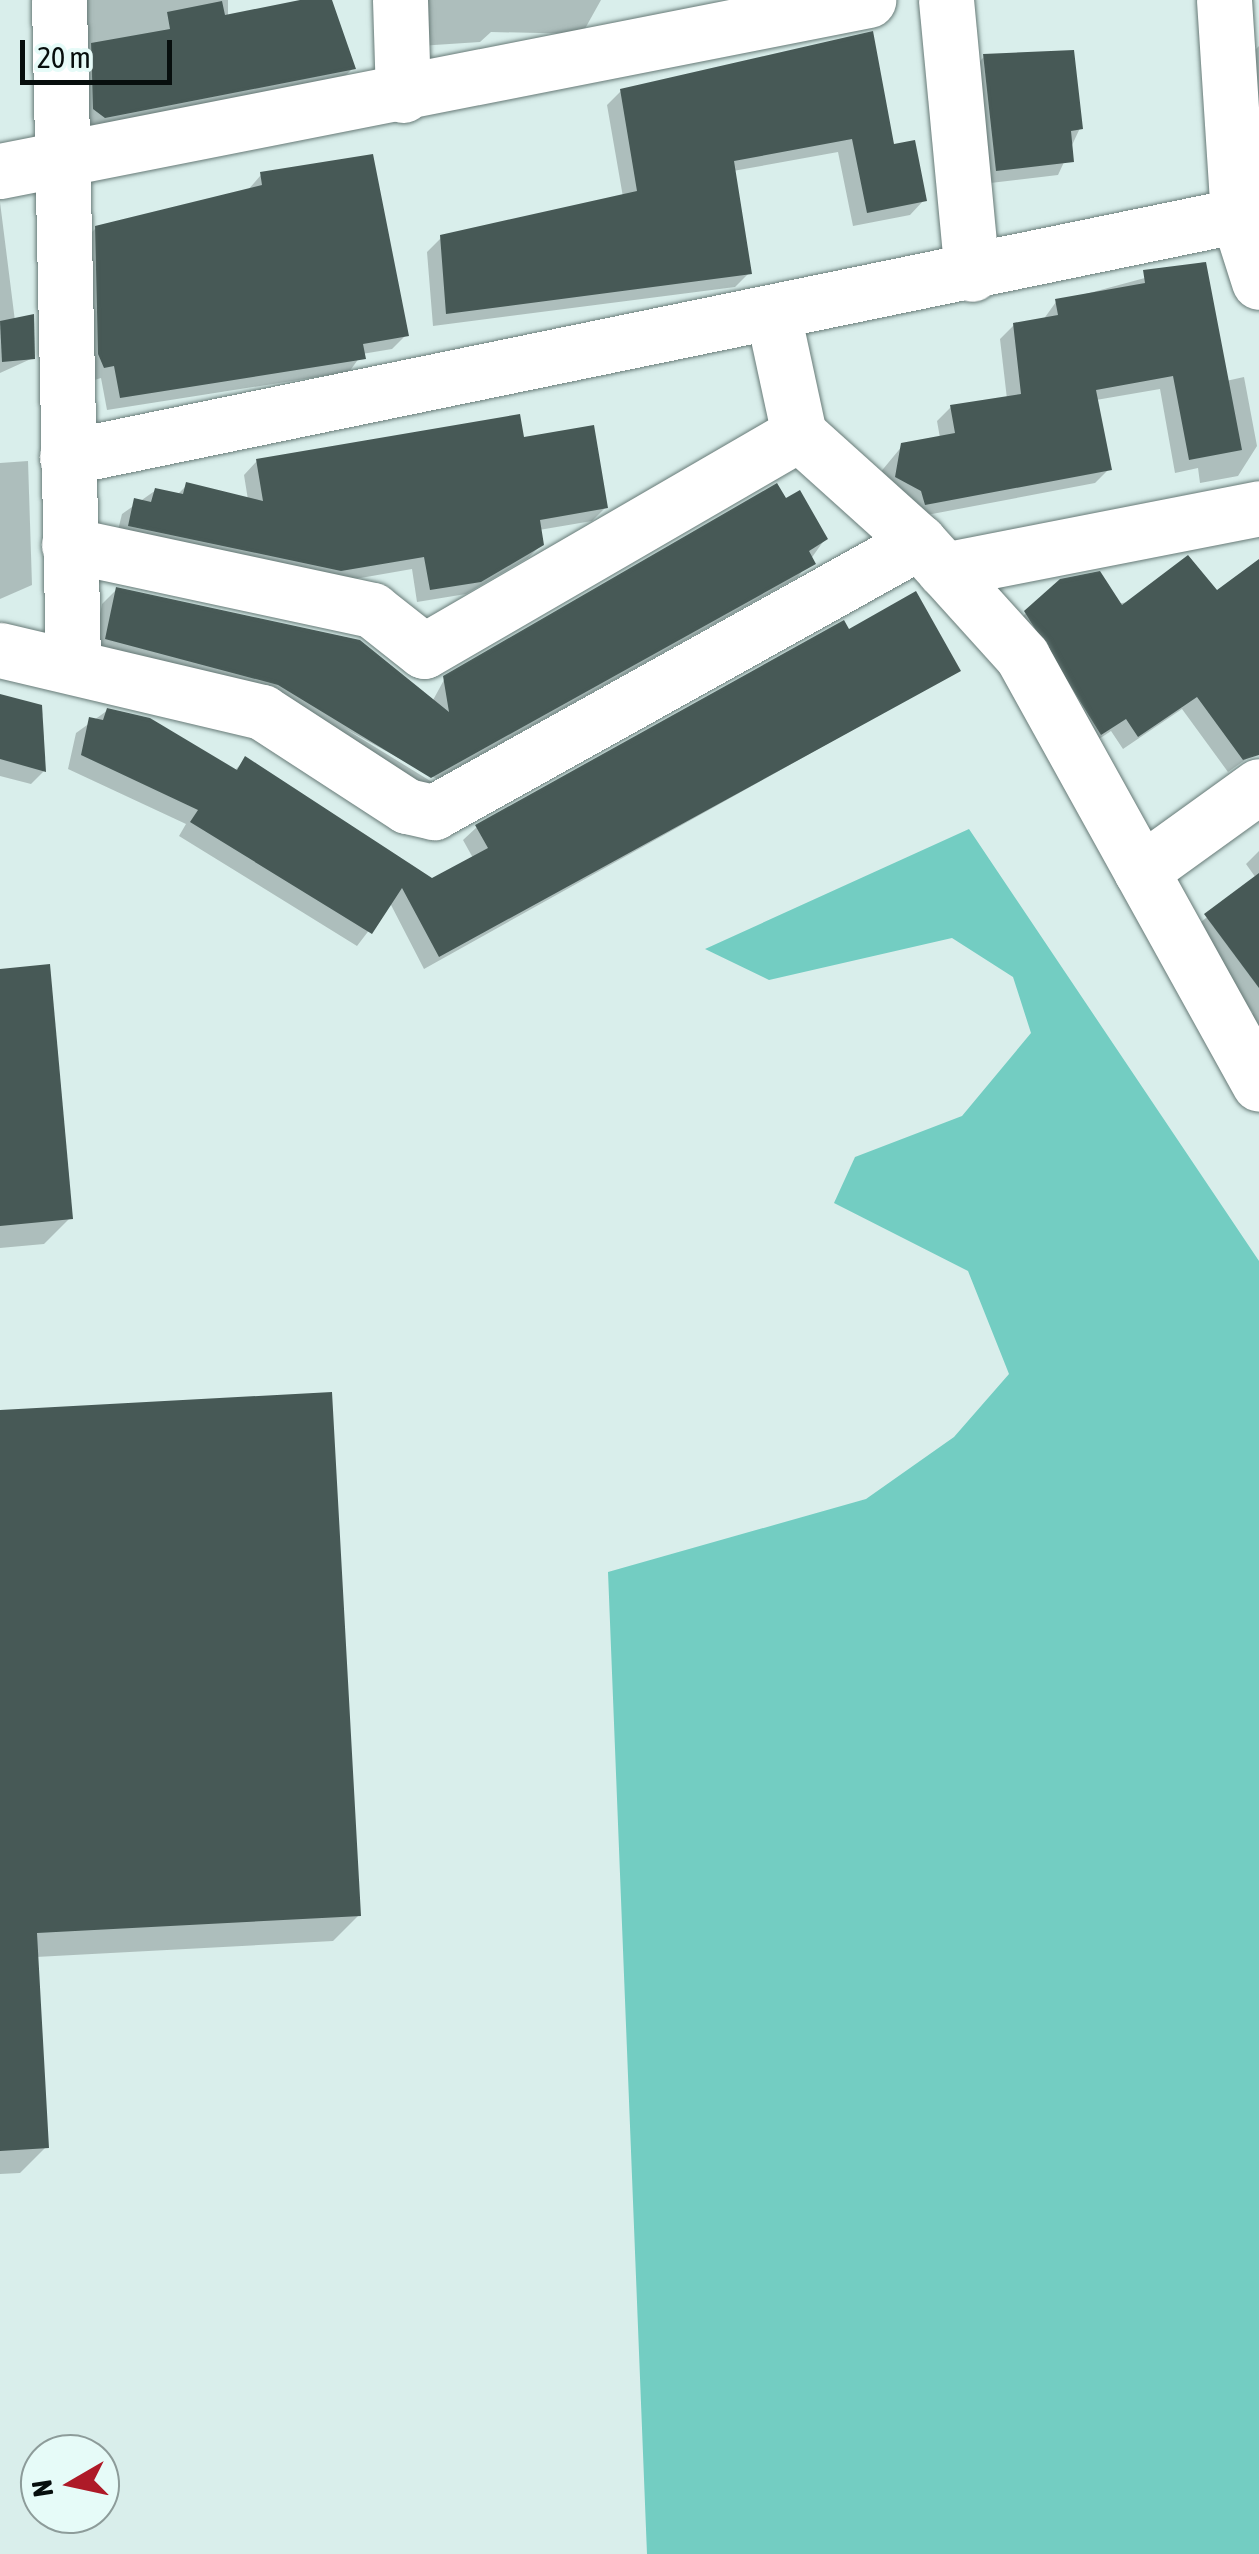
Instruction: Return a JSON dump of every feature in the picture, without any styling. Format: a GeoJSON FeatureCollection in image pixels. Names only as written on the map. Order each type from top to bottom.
{"type":"FeatureCollection","features":[{"type":"Feature","properties":{"kind":"street"},"geometry":{"type":"LineString","coordinates":[[58,0],[73,664]]}},
{"type":"Feature","properties":{"kind":"street"},"geometry":{"type":"LineString","coordinates":[[400,0],[403,95]]}},
{"type":"Feature","properties":{"kind":"street"},"geometry":{"type":"LineString","coordinates":[[0,171],[62,165],[403,95],[675,20],[868,0]]}},
{"type":"Feature","properties":{"kind":"street"},"geometry":{"type":"LineString","coordinates":[[946,0],[972,274]]}},
{"type":"Feature","properties":{"kind":"street"},"geometry":{"type":"LineString","coordinates":[[1224,0],[1259,282]]}},
{"type":"Feature","properties":{"kind":"street"},"geometry":{"type":"LineString","coordinates":[[66,457],[972,274],[1248,214]]}},
{"type":"Feature","properties":{"kind":"street"},"geometry":{"type":"LineString","coordinates":[[773,314],[800,434],[931,556],[1022,656],[1259,1084]]}},
{"type":"Feature","properties":{"kind":"street"},"geometry":{"type":"LineString","coordinates":[[68,546],[372,610],[424,651],[800,434]]}},
{"type":"Feature","properties":{"kind":"street"},"geometry":{"type":"LineString","coordinates":[[0,650],[73,664],[262,712],[407,806],[434,812],[931,556],[1259,508]]}},
{"type":"Feature","properties":{"kind":"street"},"geometry":{"type":"LineString","coordinates":[[1141,872],[1259,786]]}},
{"type":"Feature","properties":{"kind":"shaded area"},"geometry":{"type":"Polygon","coordinates":[[[969,829],[1259,1261],[1259,2554],[647,2554],[608,1572],[866,1499],[954,1437],[1009,1374],[968,1271],[834,1203],[855,1157],[962,1116],[1031,1033],[1013,977],[952,938],[769,980],[705,949],[969,829]]]}},
{"type":"Feature","properties":{"kind":"building"},"geometry":{"type":"Polygon","coordinates":[[[300,0],[332,0],[356,69],[105,118],[93,109],[91,43],[170,29],[167,12],[222,1],[225,15],[300,0]]]}},
{"type":"Feature","properties":{"kind":"building"},"geometry":{"type":"Polygon","coordinates":[[[873,31],[894,144],[915,140],[927,201],[867,213],[852,139],[734,161],[752,274],[446,314],[440,235],[637,191],[620,89],[873,31]]]}},
{"type":"Feature","properties":{"kind":"building"},"geometry":{"type":"Polygon","coordinates":[[[1074,50],[1083,129],[1071,131],[1074,162],[996,171],[983,54],[1074,50]]]}},
{"type":"Feature","properties":{"kind":"building"},"geometry":{"type":"Polygon","coordinates":[[[373,154],[409,336],[363,344],[366,359],[120,398],[114,366],[104,368],[98,354],[95,226],[262,185],[260,172],[373,154]]]}},
{"type":"Feature","properties":{"kind":"building"},"geometry":{"type":"Polygon","coordinates":[[[1206,262],[1242,450],[1189,460],[1173,376],[1096,390],[1112,470],[925,505],[921,491],[895,477],[901,443],[955,433],[950,405],[1021,394],[1013,323],[1058,315],[1055,299],[1145,283],[1143,270],[1206,262]]]}},
{"type":"Feature","properties":{"kind":"building"},"geometry":{"type":"Polygon","coordinates":[[[34,314],[35,359],[2,362],[0,321],[34,314]]]}},
{"type":"Feature","properties":{"kind":"building"},"geometry":{"type":"Polygon","coordinates":[[[520,414],[524,437],[594,425],[608,508],[540,520],[544,545],[481,582],[430,590],[424,557],[341,571],[128,526],[134,498],[151,502],[155,488],[183,494],[186,482],[263,501],[256,459],[520,414]]]}},
{"type":"Feature","properties":{"kind":"building"},"geometry":{"type":"Polygon","coordinates":[[[777,483],[786,498],[800,490],[828,539],[809,551],[816,564],[431,778],[278,685],[105,639],[116,587],[360,640],[449,712],[443,676],[777,483]]]}},
{"type":"Feature","properties":{"kind":"building"},"geometry":{"type":"Polygon","coordinates":[[[1188,555],[1217,590],[1259,559],[1259,755],[1243,760],[1197,697],[1138,737],[1126,719],[1101,735],[1024,611],[1060,579],[1100,571],[1122,605],[1188,555]]]}},
{"type":"Feature","properties":{"kind":"building"},"geometry":{"type":"Polygon","coordinates":[[[916,591],[961,671],[439,957],[402,888],[372,934],[190,822],[198,810],[81,755],[89,717],[103,720],[107,708],[150,718],[237,770],[245,756],[432,878],[488,848],[475,825],[844,620],[849,629],[916,591]]]}},
{"type":"Feature","properties":{"kind":"building"},"geometry":{"type":"Polygon","coordinates":[[[0,694],[42,705],[46,772],[0,759],[0,694]]]}},
{"type":"Feature","properties":{"kind":"building"},"geometry":{"type":"Polygon","coordinates":[[[1259,873],[1259,988],[1204,914],[1259,873]]]}},
{"type":"Feature","properties":{"kind":"building"},"geometry":{"type":"Polygon","coordinates":[[[50,964],[73,1219],[0,1226],[0,969],[50,964]]]}},
{"type":"Feature","properties":{"kind":"building"},"geometry":{"type":"Polygon","coordinates":[[[332,1392],[361,1916],[37,1933],[49,2148],[0,2151],[0,1410],[332,1392]]]}}]}
